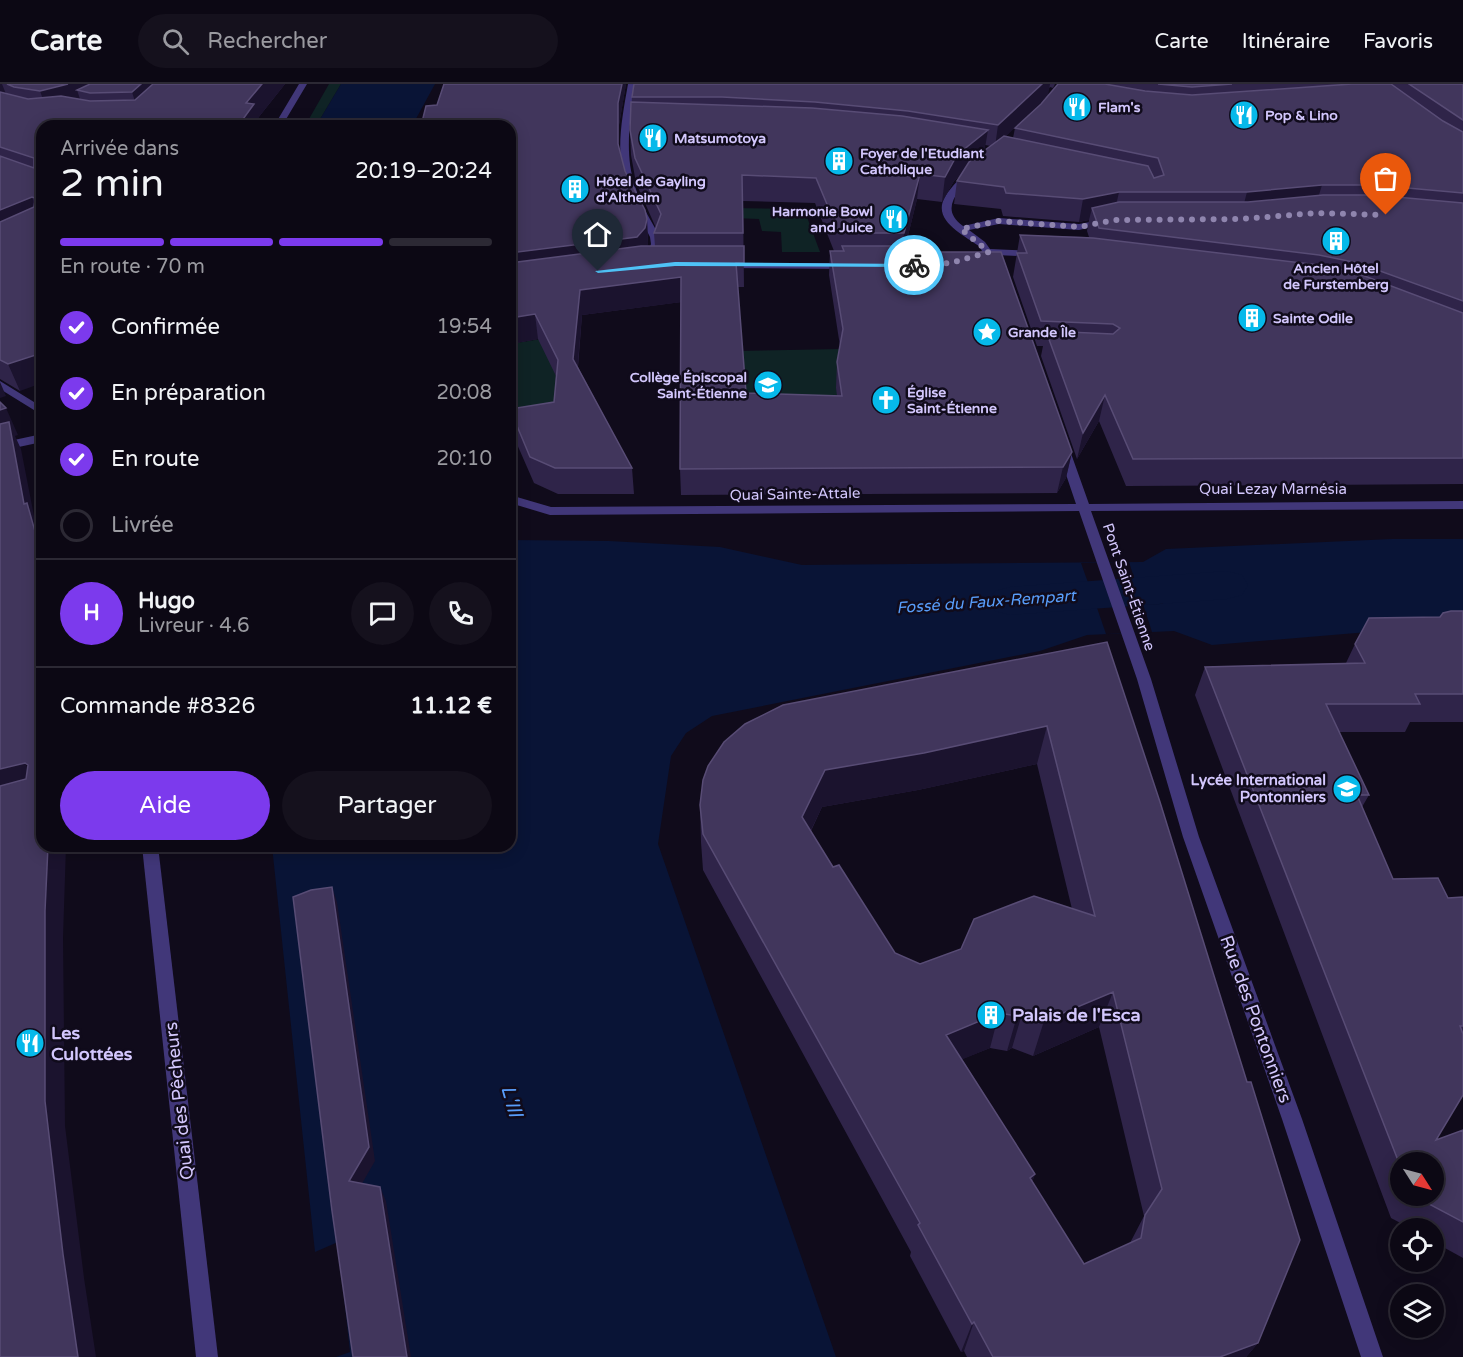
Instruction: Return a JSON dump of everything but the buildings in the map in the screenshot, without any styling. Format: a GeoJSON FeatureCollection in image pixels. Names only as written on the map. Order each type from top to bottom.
{"type":"FeatureCollection","features":[{"type":"Feature","properties":{"kind":"street"},"geometry":{"type":"LineString","coordinates":[[282,120],[303,84]]}},
{"type":"Feature","properties":{"kind":"street"},"geometry":{"type":"LineString","coordinates":[[632,84],[625,122],[626,171],[631,188],[655,237],[655,251],[648,258]]}},
{"type":"Feature","properties":{"kind":"street"},"geometry":{"type":"LineString","coordinates":[[625,122],[637,122]]}},
{"type":"Feature","properties":{"kind":"street"},"geometry":{"type":"LineString","coordinates":[[975,167],[947,201],[947,212],[951,222],[989,252],[1006,278]]}},
{"type":"Feature","properties":{"kind":"street"},"geometry":{"type":"LineString","coordinates":[[961,229],[999,221],[1081,232],[1114,220]]}},
{"type":"Feature","properties":{"kind":"street"},"geometry":{"type":"LineString","coordinates":[[971,258],[989,252],[1044,254]]}},
{"type":"Feature","properties":{"kind":"street"},"geometry":{"type":"LineString","coordinates":[[710,264],[864,266]]}},
{"type":"Feature","properties":{"kind":"street"},"geometry":{"type":"LineString","coordinates":[[0,384],[36,408]]}},
{"type":"Feature","properties":{"kind":"street","name":"Pont Saint-Étienne"},"geometry":{"type":"LineString","coordinates":[[1058,433],[1144,679]]}},
{"type":"Feature","properties":{"kind":"street"},"geometry":{"type":"LineString","coordinates":[[0,447],[36,439]]}},
{"type":"Feature","properties":{"kind":"street","name":"Quai Sainte-Attale"},"geometry":{"type":"LineString","coordinates":[[516,502],[550,511],[759,511],[1083,506]]}},
{"type":"Feature","properties":{"kind":"street","name":"Quai Lezay Marnésia"},"geometry":{"type":"LineString","coordinates":[[1083,506],[1463,505]]}},
{"type":"Feature","properties":{"kind":"street","name":"Rue des Pontonniers"},"geometry":{"type":"LineString","coordinates":[[1144,679],[1191,837],[1292,1119],[1372,1357]]}},
{"type":"Feature","properties":{"kind":"street","name":"Quai des Pêcheurs"},"geometry":{"type":"LineString","coordinates":[[151,852],[207,1357]]}},
{"type":"Feature","properties":{"kind":"green space"},"geometry":{"type":"Polygon","coordinates":[[[329,84],[341,84],[320,120],[308,120],[329,84]]]}},
{"type":"Feature","properties":{"kind":"green space"},"geometry":{"type":"Polygon","coordinates":[[[731,208],[804,209],[820,252],[782,252],[781,232],[762,231],[759,219],[733,218],[731,208]]]}},
{"type":"Feature","properties":{"kind":"green space"},"geometry":{"type":"Polygon","coordinates":[[[566,335],[582,383],[516,433],[516,343],[566,335]]]}},
{"type":"Feature","properties":{"kind":"green space"},"geometry":{"type":"Polygon","coordinates":[[[842,349],[841,405],[746,422],[739,351],[842,349]]]}},
{"type":"Feature","properties":{"kind":"water"},"geometry":{"type":"Polygon","coordinates":[[[341,84],[435,84],[415,120],[320,120],[341,84]]]}},
{"type":"Feature","properties":{"kind":"water","name":"L'Ill"},"geometry":{"type":"Polygon","coordinates":[[[1392,539],[1463,539],[1463,624],[1212,645],[1174,631],[1087,635],[1040,651],[712,716],[686,733],[671,756],[658,844],[836,1357],[336,1357],[350,1352],[338,1242],[315,1252],[273,852],[516,852],[516,540],[609,541],[720,547],[802,565],[1143,562],[1166,549],[1392,539]],[[1156,587],[1084,589],[1076,594],[1077,599],[1088,605],[1162,604],[1170,597],[1169,594],[1156,587]]]}},
{"type":"Feature","properties":{"kind":"pier"},"geometry":{"type":"Polygon","coordinates":[[[1129,562],[1138,590],[1091,591],[1081,563],[1129,562]]]}},
{"type":"Feature","properties":{"kind":"pier"},"geometry":{"type":"Polygon","coordinates":[[[1142,601],[1152,632],[1106,634],[1095,602],[1142,601]]]}},
{"type":"Feature","properties":{"kind":"waterway","name":"Fossé du Faux-Rempart"},"geometry":{"type":"LineString","coordinates":[[1010,601],[1227,585]]}},
{"type":"Feature","properties":{"kind":"way so far"},"geometry":{"type":"LineString","coordinates":[[914,265],[951,263],[989,252],[974,237],[961,229],[999,221],[1079,227],[1114,220],[1241,219],[1316,213],[1386,215]]}},
{"type":"Feature","properties":{"kind":"place","name":"Flam's"},"geometry":{"type":"Point","coordinates":[1077,107]}},
{"type":"Feature","properties":{"kind":"place","name":"Pop & Lino"},"geometry":{"type":"Point","coordinates":[1244,115]}},
{"type":"Feature","properties":{"kind":"place","name":"Matsumotoya"},"geometry":{"type":"Point","coordinates":[653,138]}},
{"type":"Feature","properties":{"kind":"place","name":"Foyer de l'Etudiant Catholique"},"geometry":{"type":"Point","coordinates":[839,161]}},
{"type":"Feature","properties":{"kind":"place","name":"Hôtel de Gayling d'Altheim"},"geometry":{"type":"Point","coordinates":[575,189]}},
{"type":"Feature","properties":{"kind":"place","name":"Harmonie Bowl and Juice"},"geometry":{"type":"Point","coordinates":[894,219]}},
{"type":"Feature","properties":{"kind":"place","name":"Ancien Hôtel de Furstemberg"},"geometry":{"type":"Point","coordinates":[1336,241]}},
{"type":"Feature","properties":{"kind":"place","name":"Sainte Odile"},"geometry":{"type":"Point","coordinates":[1252,318]}},
{"type":"Feature","properties":{"kind":"place","name":"Grande Île"},"geometry":{"type":"Point","coordinates":[987,332]}},
{"type":"Feature","properties":{"kind":"place","name":"Collège Épiscopal Saint-Étienne"},"geometry":{"type":"Point","coordinates":[768,385]}},
{"type":"Feature","properties":{"kind":"place","name":"Église Saint-Étienne"},"geometry":{"type":"Point","coordinates":[886,400]}},
{"type":"Feature","properties":{"kind":"place","name":"Lycée International Pontonniers"},"geometry":{"type":"Point","coordinates":[1347,789]}},
{"type":"Feature","properties":{"kind":"place","name":"Palais de l'Esca"},"geometry":{"type":"Point","coordinates":[991,1015]}},
{"type":"Feature","properties":{"kind":"place","name":"Les Culottées"},"geometry":{"type":"Point","coordinates":[30,1043]}},
{"type":"Feature","properties":{"kind":"route"},"geometry":{"type":"LineString","coordinates":[[598,271],[642,265],[675,264],[914,265]]}}]}
